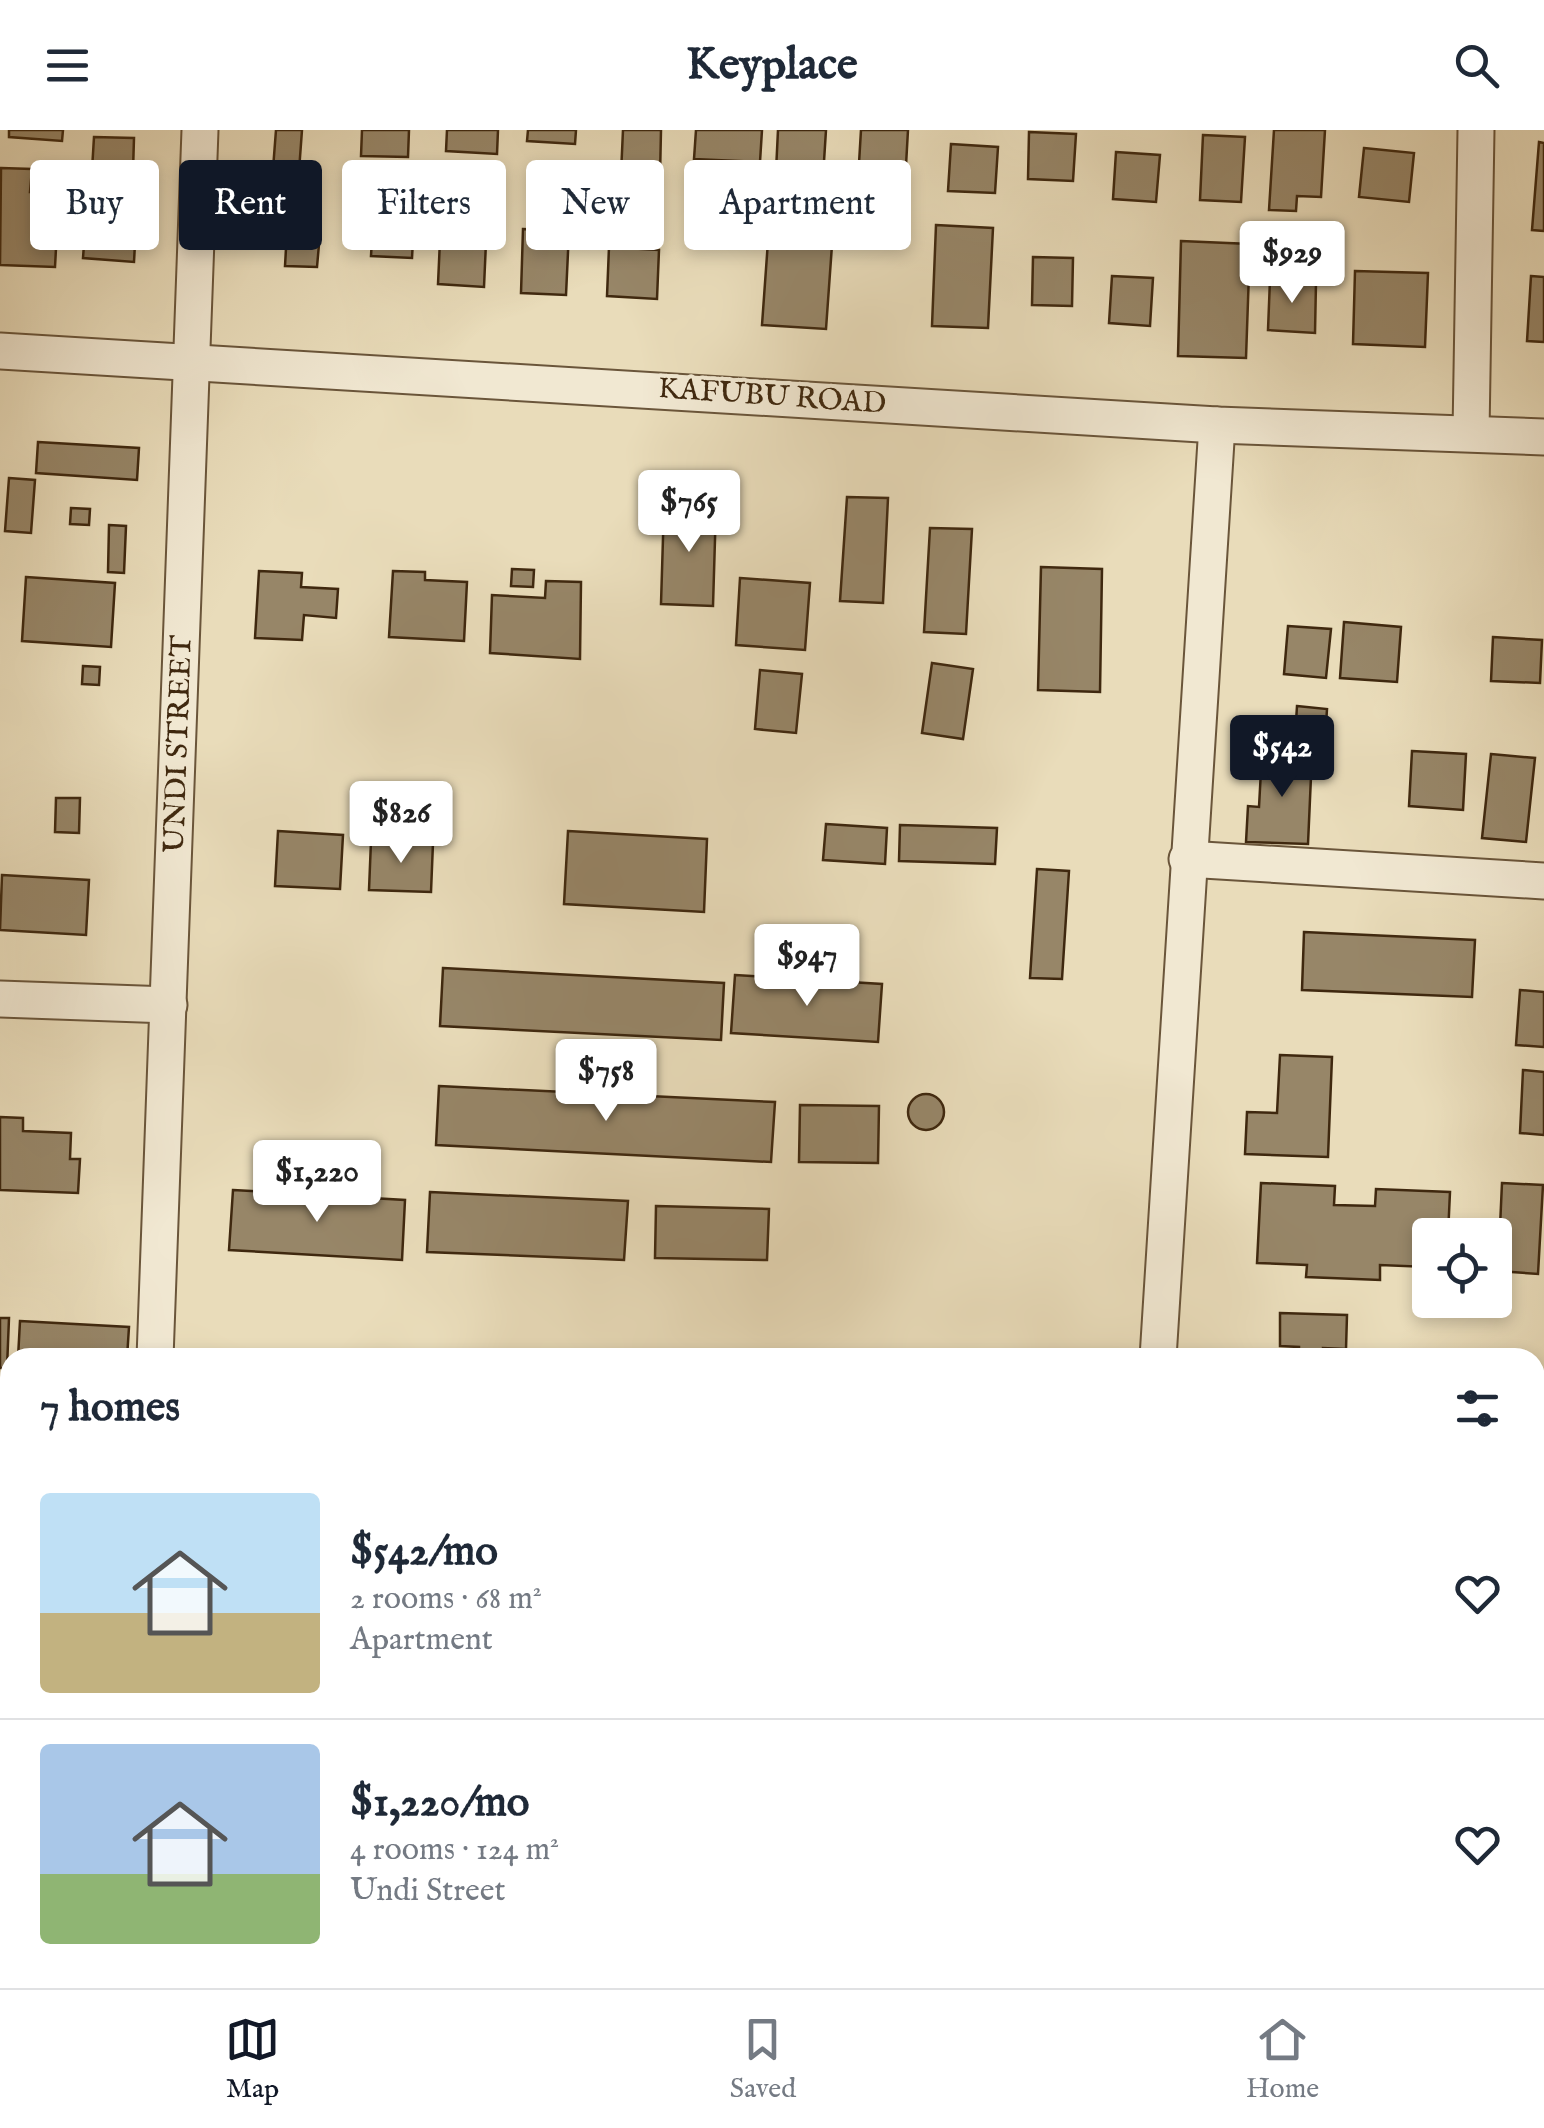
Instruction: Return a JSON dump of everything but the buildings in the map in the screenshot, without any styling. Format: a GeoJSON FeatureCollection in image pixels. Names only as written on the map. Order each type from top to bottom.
{"type":"FeatureCollection","features":[{"type":"Feature","properties":{"kind":"street","name":"UNDI STREET"},"geometry":{"type":"LineString","coordinates":[[155,1348],[195,360],[200,130]]}},
{"type":"Feature","properties":{"kind":"street"},"geometry":{"type":"LineString","coordinates":[[1470,433],[1476,130]]}},
{"type":"Feature","properties":{"kind":"street","name":"KAFUBU ROAD"},"geometry":{"type":"LineString","coordinates":[[0,351],[195,360],[1217,426],[1544,438]]}},
{"type":"Feature","properties":{"kind":"street"},"geometry":{"type":"LineString","coordinates":[[1159,1348],[1217,426]]}},
{"type":"Feature","properties":{"kind":"street"},"geometry":{"type":"LineString","coordinates":[[1188,859],[1544,881]]}},
{"type":"Feature","properties":{"kind":"street"},"geometry":{"type":"LineString","coordinates":[[0,999],[169,1005]]}}]}
